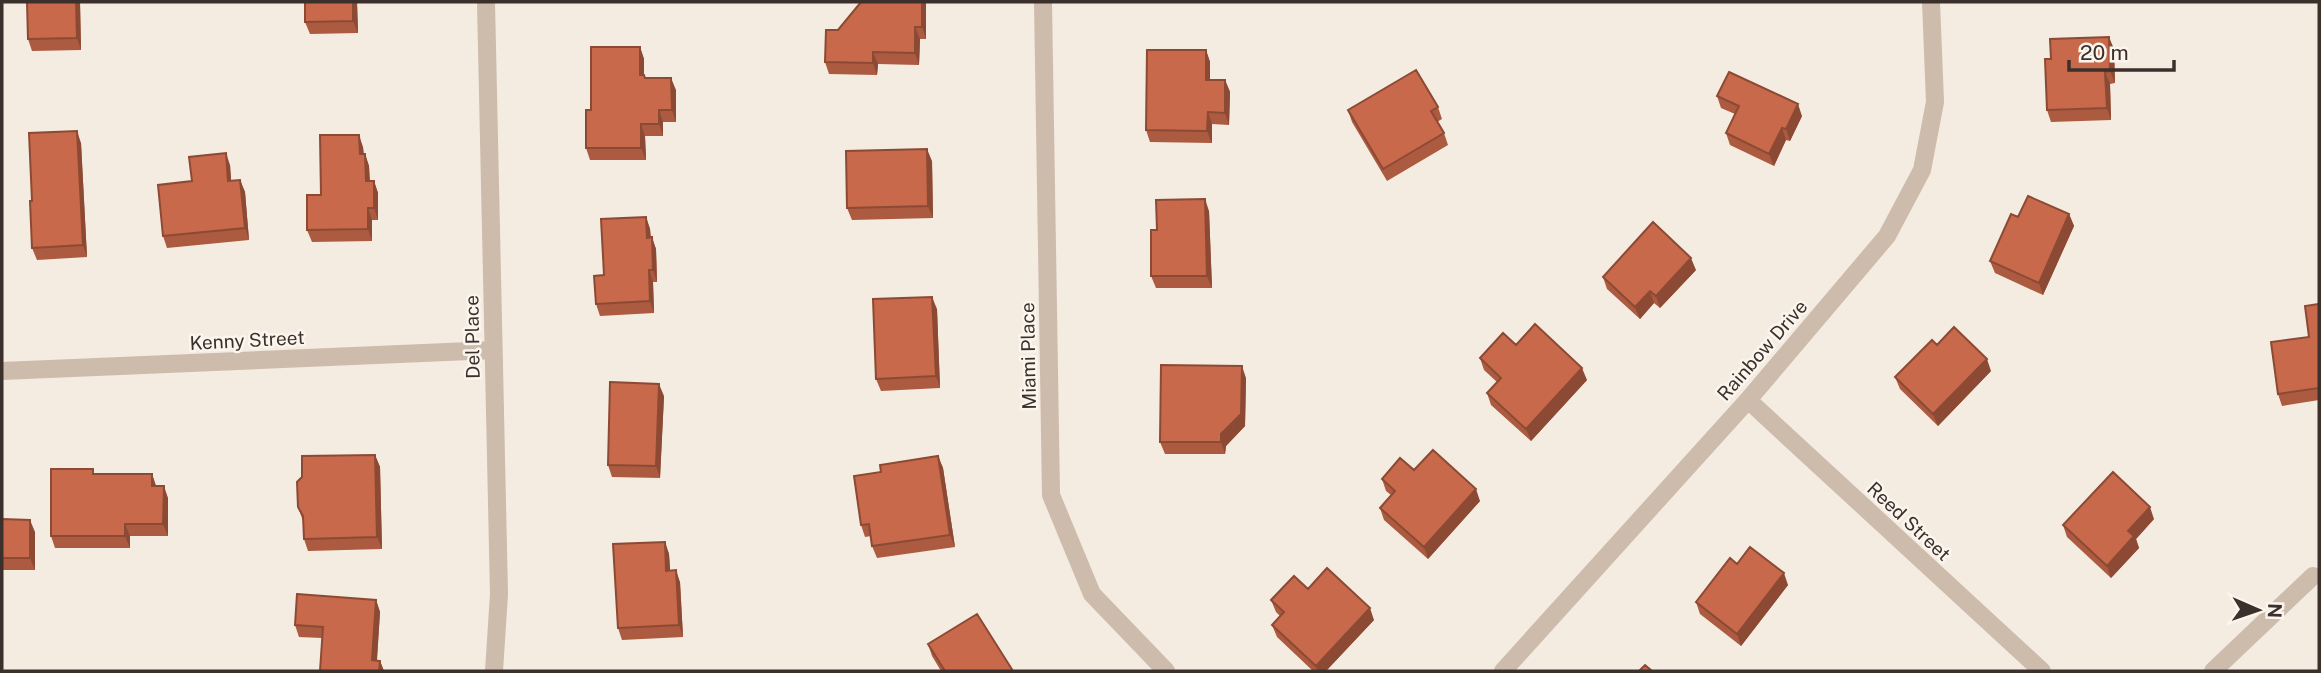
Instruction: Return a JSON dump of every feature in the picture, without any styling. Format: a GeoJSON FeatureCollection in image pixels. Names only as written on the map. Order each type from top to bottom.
{"type":"FeatureCollection","features":[{"type":"Feature","properties":{"kind":"street","name":"Del Place"},"geometry":{"type":"LineString","coordinates":[[486,2],[499,594],[494,671]]}},
{"type":"Feature","properties":{"kind":"street","name":"Miami Place"},"geometry":{"type":"LineString","coordinates":[[1043,2],[1051,495],[1092,594],[1166,671]]}},
{"type":"Feature","properties":{"kind":"street","name":"Rainbow Drive"},"geometry":{"type":"LineString","coordinates":[[1503,671],[1748,400],[1887,236],[1922,170],[1935,102],[1931,2]]}},
{"type":"Feature","properties":{"kind":"street","name":"Kenny Street"},"geometry":{"type":"LineString","coordinates":[[2,371],[493,350]]}},
{"type":"Feature","properties":{"kind":"street","name":"Reed Street"},"geometry":{"type":"LineString","coordinates":[[1748,400],[2042,671]]}},
{"type":"Feature","properties":{"kind":"street"},"geometry":{"type":"LineString","coordinates":[[2213,671],[2313,576]]}},
{"type":"Feature","properties":{"kind":"building"},"geometry":{"type":"Polygon","coordinates":[[[27,2],[76,2],[77,38],[28,39],[27,2]]]}},
{"type":"Feature","properties":{"kind":"building"},"geometry":{"type":"Polygon","coordinates":[[[305,2],[353,2],[353,21],[305,22],[305,2]]]}},
{"type":"Feature","properties":{"kind":"building"},"geometry":{"type":"Polygon","coordinates":[[[861,2],[922,2],[922,27],[915,27],[915,53],[873,52],[873,63],[825,62],[826,30],[838,30],[861,2]]]}},
{"type":"Feature","properties":{"kind":"building"},"geometry":{"type":"Polygon","coordinates":[[[2109,37],[2110,71],[2105,72],[2107,108],[2047,110],[2045,59],[2051,59],[2050,39],[2109,37]]]}},
{"type":"Feature","properties":{"kind":"building"},"geometry":{"type":"Polygon","coordinates":[[[591,47],[640,47],[640,75],[645,78],[671,78],[672,110],[659,110],[659,124],[641,124],[641,148],[586,148],[586,110],[591,110],[591,47]]]}},
{"type":"Feature","properties":{"kind":"building"},"geometry":{"type":"Polygon","coordinates":[[[1147,50],[1206,50],[1206,80],[1225,80],[1225,113],[1208,112],[1207,131],[1146,130],[1147,50]]]}},
{"type":"Feature","properties":{"kind":"building"},"geometry":{"type":"Polygon","coordinates":[[[1416,70],[1438,107],[1431,111],[1444,133],[1383,169],[1348,110],[1416,70]]]}},
{"type":"Feature","properties":{"kind":"building"},"geometry":{"type":"Polygon","coordinates":[[[1729,72],[1798,104],[1786,129],[1782,128],[1769,154],[1726,133],[1739,106],[1717,96],[1729,72]]]}},
{"type":"Feature","properties":{"kind":"building"},"geometry":{"type":"Polygon","coordinates":[[[77,131],[83,245],[32,248],[29,133],[77,131]]]}},
{"type":"Feature","properties":{"kind":"building"},"geometry":{"type":"Polygon","coordinates":[[[320,135],[359,135],[360,154],[365,154],[366,181],[374,181],[374,208],[368,208],[368,229],[307,230],[307,195],[321,195],[320,135]]]}},
{"type":"Feature","properties":{"kind":"building"},"geometry":{"type":"Polygon","coordinates":[[[927,149],[928,206],[847,208],[846,151],[927,149]]]}},
{"type":"Feature","properties":{"kind":"building"},"geometry":{"type":"Polygon","coordinates":[[[226,153],[228,181],[240,180],[245,228],[163,236],[158,185],[192,181],[189,157],[226,153]]]}},
{"type":"Feature","properties":{"kind":"building"},"geometry":{"type":"Polygon","coordinates":[[[2028,196],[2069,214],[2039,283],[1990,261],[2011,214],[2018,217],[2028,196]]]}},
{"type":"Feature","properties":{"kind":"building"},"geometry":{"type":"Polygon","coordinates":[[[1205,199],[1207,276],[1151,276],[1151,230],[1157,230],[1156,200],[1205,199]]]}},
{"type":"Feature","properties":{"kind":"building"},"geometry":{"type":"Polygon","coordinates":[[[646,217],[647,238],[652,237],[650,301],[596,304],[594,276],[604,275],[601,219],[646,217]]]}},
{"type":"Feature","properties":{"kind":"building"},"geometry":{"type":"Polygon","coordinates":[[[1653,222],[1691,258],[1656,296],[1650,291],[1635,307],[1603,277],[1653,222]]]}},
{"type":"Feature","properties":{"kind":"building"},"geometry":{"type":"Polygon","coordinates":[[[932,297],[936,376],[876,379],[873,299],[932,297]]]}},
{"type":"Feature","properties":{"kind":"building"},"geometry":{"type":"Polygon","coordinates":[[[2319,304],[2319,388],[2278,394],[2271,342],[2309,337],[2305,306],[2319,304]]]}},
{"type":"Feature","properties":{"kind":"building"},"geometry":{"type":"Polygon","coordinates":[[[1535,324],[1582,368],[1526,429],[1487,393],[1501,378],[1480,358],[1503,333],[1516,345],[1535,324]]]}},
{"type":"Feature","properties":{"kind":"building"},"geometry":{"type":"Polygon","coordinates":[[[1954,327],[1987,359],[1933,414],[1895,377],[1932,340],[1937,345],[1954,327]]]}},
{"type":"Feature","properties":{"kind":"building"},"geometry":{"type":"Polygon","coordinates":[[[1161,365],[1242,366],[1241,414],[1221,434],[1221,442],[1160,442],[1161,365]]]}},
{"type":"Feature","properties":{"kind":"building"},"geometry":{"type":"Polygon","coordinates":[[[610,382],[659,384],[656,466],[608,465],[610,382]]]}},
{"type":"Feature","properties":{"kind":"building"},"geometry":{"type":"Polygon","coordinates":[[[1433,450],[1476,489],[1424,547],[1380,508],[1395,491],[1382,479],[1400,458],[1414,470],[1433,450]]]}},
{"type":"Feature","properties":{"kind":"building"},"geometry":{"type":"Polygon","coordinates":[[[375,455],[377,537],[304,539],[297,482],[302,477],[302,456],[375,455]]]}},
{"type":"Feature","properties":{"kind":"building"},"geometry":{"type":"Polygon","coordinates":[[[938,456],[950,535],[872,546],[869,524],[861,525],[854,476],[881,472],[880,465],[938,456]]]}},
{"type":"Feature","properties":{"kind":"building"},"geometry":{"type":"Polygon","coordinates":[[[51,469],[93,469],[93,474],[152,474],[152,486],[164,486],[163,524],[125,524],[125,536],[51,536],[51,469]]]}},
{"type":"Feature","properties":{"kind":"building"},"geometry":{"type":"Polygon","coordinates":[[[2113,472],[2150,507],[2128,531],[2134,536],[2107,566],[2063,525],[2113,472]]]}},
{"type":"Feature","properties":{"kind":"building"},"geometry":{"type":"Polygon","coordinates":[[[2,519],[30,520],[30,558],[2,558],[2,519]]]}},
{"type":"Feature","properties":{"kind":"building"},"geometry":{"type":"Polygon","coordinates":[[[665,542],[666,571],[676,570],[679,625],[618,628],[613,544],[665,542]]]}},
{"type":"Feature","properties":{"kind":"building"},"geometry":{"type":"Polygon","coordinates":[[[1750,547],[1784,573],[1737,634],[1696,602],[1730,558],[1737,564],[1750,547]]]}},
{"type":"Feature","properties":{"kind":"building"},"geometry":{"type":"Polygon","coordinates":[[[1327,568],[1370,608],[1316,666],[1272,625],[1284,612],[1271,600],[1294,576],[1308,589],[1327,568]]]}},
{"type":"Feature","properties":{"kind":"building"},"geometry":{"type":"Polygon","coordinates":[[[297,594],[376,600],[372,660],[380,661],[379,671],[320,671],[323,627],[295,625],[297,594]]]}},
{"type":"Feature","properties":{"kind":"building"},"geometry":{"type":"Polygon","coordinates":[[[977,614],[1013,671],[945,671],[928,644],[977,614]]]}},
{"type":"Feature","properties":{"kind":"building"},"geometry":{"type":"Polygon","coordinates":[[[1645,665],[1652,671],[1639,671],[1645,665]]]}}]}
